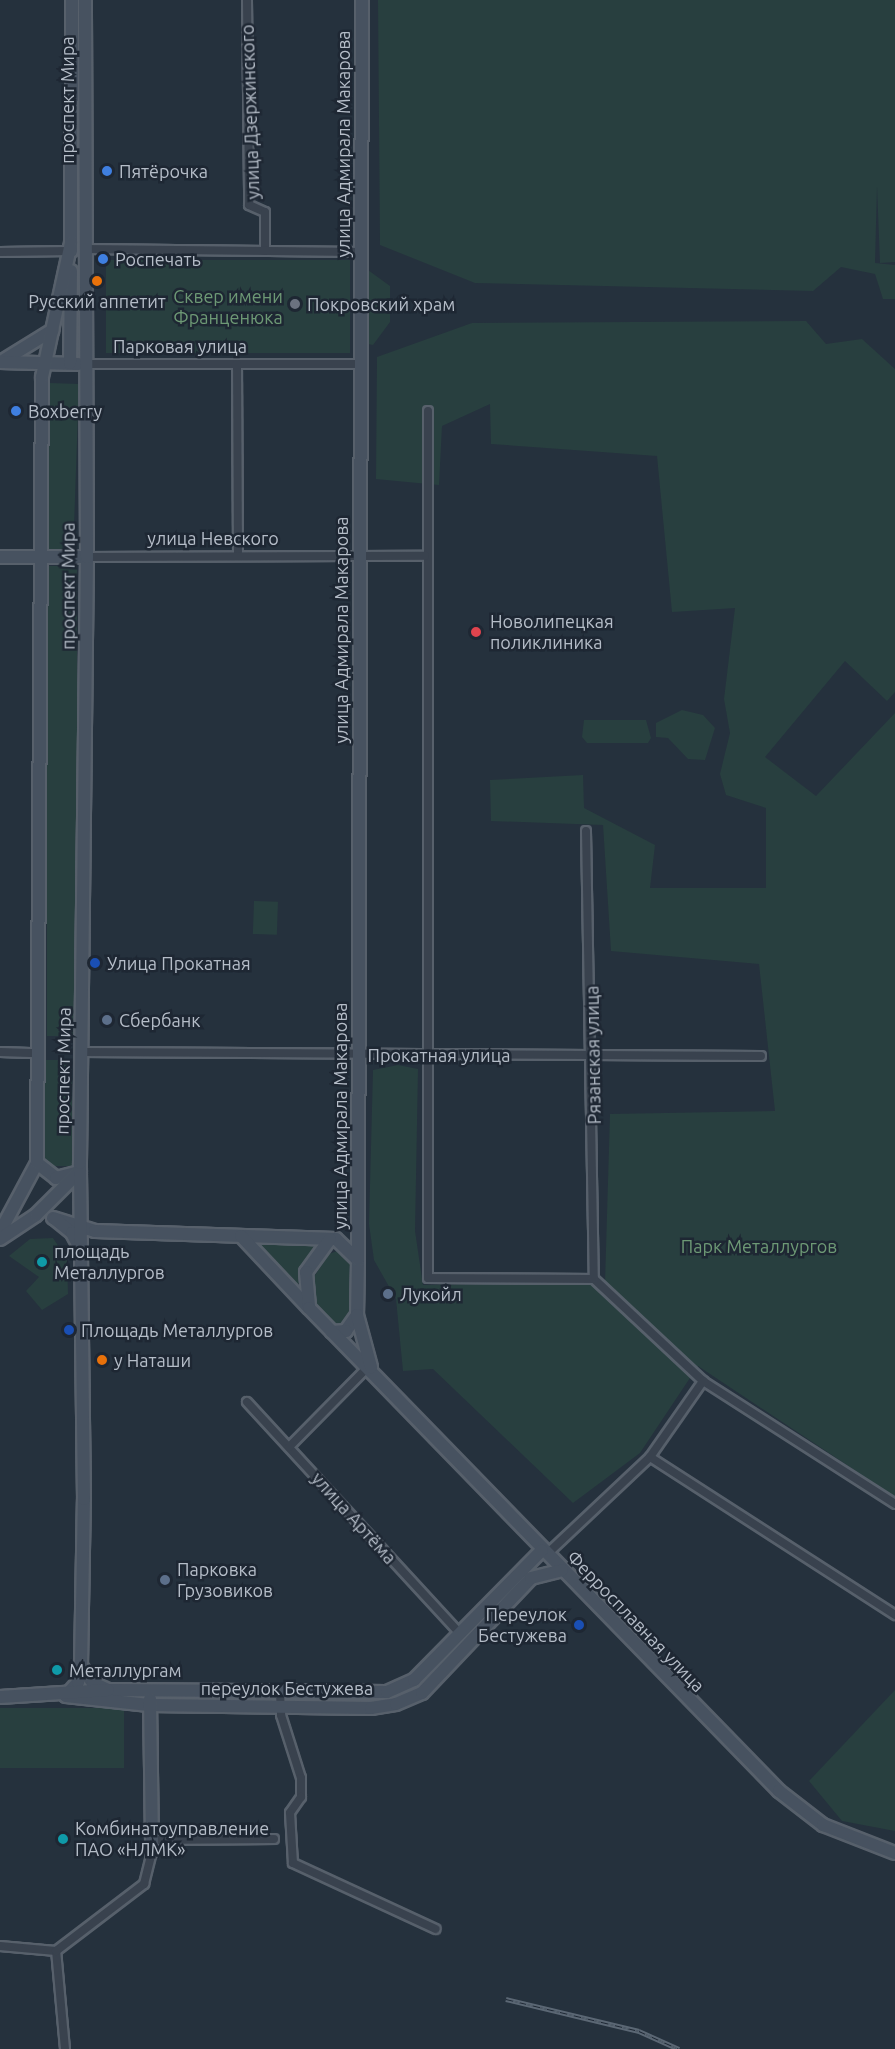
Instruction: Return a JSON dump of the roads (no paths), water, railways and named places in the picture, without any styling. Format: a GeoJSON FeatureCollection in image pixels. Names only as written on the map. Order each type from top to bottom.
{"type":"FeatureCollection","features":[{"type":"Feature","properties":{"kind":"main road","name":"проспект Мира"},"geometry":{"type":"LineString","coordinates":[[72,0],[70,247],[87,557],[80,1171],[84,1255]]}},
{"type":"Feature","properties":{"kind":"main road","name":"проспект Мира"},"geometry":{"type":"LineString","coordinates":[[76,364],[86,249],[85,0]]}},
{"type":"Feature","properties":{"kind":"main road","name":"улица Адмирала Макарова"},"geometry":{"type":"LineString","coordinates":[[357,1315],[362,0]]}},
{"type":"Feature","properties":{"kind":"main road","name":"проспект Мира"},"geometry":{"type":"LineString","coordinates":[[4,1227],[37,1163],[38,557],[46,362],[70,247]]}},
{"type":"Feature","properties":{"kind":"main road"},"geometry":{"type":"LineString","coordinates":[[0,362],[30,349],[53,330]]}},
{"type":"Feature","properties":{"kind":"main road","name":"Парковая улица"},"geometry":{"type":"LineString","coordinates":[[0,362],[76,364]]}},
{"type":"Feature","properties":{"kind":"main road","name":"улица Невского"},"geometry":{"type":"LineString","coordinates":[[0,557],[87,557]]}},
{"type":"Feature","properties":{"kind":"main road"},"geometry":{"type":"LineString","coordinates":[[37,1163],[56,1178],[80,1171]]}},
{"type":"Feature","properties":{"kind":"main road"},"geometry":{"type":"LineString","coordinates":[[0,1239],[36,1215],[80,1171]]}},
{"type":"Feature","properties":{"kind":"main road"},"geometry":{"type":"LineString","coordinates":[[4,1227],[36,1215],[82,1224],[95,1231],[333,1239],[358,1260]]}},
{"type":"Feature","properties":{"kind":"main road"},"geometry":{"type":"LineString","coordinates":[[0,1696],[66,1696],[78,1682],[81,1666],[84,1255],[72,1233],[53,1218]]}},
{"type":"Feature","properties":{"kind":"main road"},"geometry":{"type":"LineString","coordinates":[[309,1308],[306,1272],[333,1239],[357,1218]]}},
{"type":"Feature","properties":{"kind":"main road"},"geometry":{"type":"LineString","coordinates":[[241,1236],[309,1308]]}},
{"type":"Feature","properties":{"kind":"main road","name":"Ферросплавная улица"},"geometry":{"type":"LineString","coordinates":[[309,1308],[779,1791],[823,1825],[895,1853]]}},
{"type":"Feature","properties":{"kind":"main road"},"geometry":{"type":"LineString","coordinates":[[332,1332],[346,1331],[357,1315]]}},
{"type":"Feature","properties":{"kind":"main road"},"geometry":{"type":"LineString","coordinates":[[357,1315],[362,1348],[377,1378]]}},
{"type":"Feature","properties":{"kind":"main road","name":"переулок Бестужева"},"geometry":{"type":"LineString","coordinates":[[66,1696],[108,1690],[387,1692],[414,1680],[544,1552]]}},
{"type":"Feature","properties":{"kind":"main road","name":"переулок Бестужева"},"geometry":{"type":"LineString","coordinates":[[66,1696],[150,1705],[371,1708],[422,1693],[531,1578],[562,1570]]}},
{"type":"Feature","properties":{"kind":"main road"},"geometry":{"type":"LineString","coordinates":[[81,1666],[93,1683],[108,1690]]}},
{"type":"Feature","properties":{"kind":"main road"},"geometry":{"type":"LineString","coordinates":[[150,1692],[152,1845]]}},
{"type":"Feature","properties":{"kind":"street","name":"улица Дзержинского"},"geometry":{"type":"LineString","coordinates":[[247,0],[249,205],[265,212],[265,251]]}},
{"type":"Feature","properties":{"kind":"street"},"geometry":{"type":"LineString","coordinates":[[0,252],[70,247]]}},
{"type":"Feature","properties":{"kind":"street"},"geometry":{"type":"LineString","coordinates":[[86,249],[360,252]]}},
{"type":"Feature","properties":{"kind":"street","name":"Парковая улица"},"geometry":{"type":"LineString","coordinates":[[76,364],[360,364]]}},
{"type":"Feature","properties":{"kind":"street"},"geometry":{"type":"LineString","coordinates":[[237,364],[238,556]]}},
{"type":"Feature","properties":{"kind":"street"},"geometry":{"type":"LineString","coordinates":[[428,411],[425,556],[425,1054],[428,1278],[594,1279],[703,1381],[895,1504]]}},
{"type":"Feature","properties":{"kind":"street","name":"улица Невского"},"geometry":{"type":"LineString","coordinates":[[87,557],[425,556]]}},
{"type":"Feature","properties":{"kind":"street","name":"Рязанская улица"},"geometry":{"type":"LineString","coordinates":[[586,831],[594,1055],[594,1279]]}},
{"type":"Feature","properties":{"kind":"street"},"geometry":{"type":"LineString","coordinates":[[0,1052],[38,1053]]}},
{"type":"Feature","properties":{"kind":"street","name":"Прокатная улица"},"geometry":{"type":"LineString","coordinates":[[82,1052],[761,1056]]}},
{"type":"Feature","properties":{"kind":"street"},"geometry":{"type":"LineString","coordinates":[[289,1447],[367,1368]]}},
{"type":"Feature","properties":{"kind":"street"},"geometry":{"type":"LineString","coordinates":[[544,1552],[650,1456],[703,1381]]}},
{"type":"Feature","properties":{"kind":"street","name":"улица Артёма"},"geometry":{"type":"LineString","coordinates":[[247,1402],[460,1634]]}},
{"type":"Feature","properties":{"kind":"street"},"geometry":{"type":"LineString","coordinates":[[650,1456],[895,1615]]}},
{"type":"Feature","properties":{"kind":"street"},"geometry":{"type":"LineString","coordinates":[[280,1693],[281,1707],[301,1778],[301,1797],[290,1813],[293,1863],[436,1929]]}},
{"type":"Feature","properties":{"kind":"street"},"geometry":{"type":"LineString","coordinates":[[0,1946],[56,1951],[144,1884],[152,1845],[274,1839]]}},
{"type":"Feature","properties":{"kind":"street"},"geometry":{"type":"LineString","coordinates":[[56,1951],[65,2049]]}},
{"type":"Feature","properties":{"kind":"railway"},"geometry":{"type":"LineString","coordinates":[[506,1999],[639,2031],[679,2049]]}},
{"type":"Feature","properties":{"kind":"place","name":"Пятёрочка"},"geometry":{"type":"Point","coordinates":[107,171]}},
{"type":"Feature","properties":{"kind":"place","name":"Роспечать"},"geometry":{"type":"Point","coordinates":[103,259]}},
{"type":"Feature","properties":{"kind":"place","name":"Русский аппетит"},"geometry":{"type":"Point","coordinates":[97,281]}},
{"type":"Feature","properties":{"kind":"place","name":"Покровский храм"},"geometry":{"type":"Point","coordinates":[295,304]}},
{"type":"Feature","properties":{"kind":"place","name":"Boxberry"},"geometry":{"type":"Point","coordinates":[16,411]}},
{"type":"Feature","properties":{"kind":"place","name":"Новолипецкая поликлиника"},"geometry":{"type":"Point","coordinates":[476,632]}},
{"type":"Feature","properties":{"kind":"place","name":"Улица Прокатная"},"geometry":{"type":"Point","coordinates":[95,963]}},
{"type":"Feature","properties":{"kind":"place","name":"Сбербанк"},"geometry":{"type":"Point","coordinates":[107,1020]}},
{"type":"Feature","properties":{"kind":"place","name":"площадь Металлургов"},"geometry":{"type":"Point","coordinates":[42,1262]}},
{"type":"Feature","properties":{"kind":"place","name":"Лукойл"},"geometry":{"type":"Point","coordinates":[388,1294]}},
{"type":"Feature","properties":{"kind":"place","name":"Площадь Металлургов"},"geometry":{"type":"Point","coordinates":[69,1330]}},
{"type":"Feature","properties":{"kind":"place","name":"у Наташи"},"geometry":{"type":"Point","coordinates":[102,1360]}},
{"type":"Feature","properties":{"kind":"place","name":"Парковка Грузовиков"},"geometry":{"type":"Point","coordinates":[165,1580]}},
{"type":"Feature","properties":{"kind":"place","name":"Переулок Бестужева"},"geometry":{"type":"Point","coordinates":[579,1625]}},
{"type":"Feature","properties":{"kind":"place","name":"Металлургам"},"geometry":{"type":"Point","coordinates":[57,1670]}},
{"type":"Feature","properties":{"kind":"place","name":"Комбинатоуправление ПАО «НЛМК»"},"geometry":{"type":"Point","coordinates":[63,1839]}},
{"type":"Feature","properties":{"kind":"park label","name":"Сквер имени Франценюка"},"geometry":{"type":"Point","coordinates":[228,307]}},
{"type":"Feature","properties":{"kind":"park label","name":"Парк Металлургов"},"geometry":{"type":"Point","coordinates":[759,1246]}}]}
